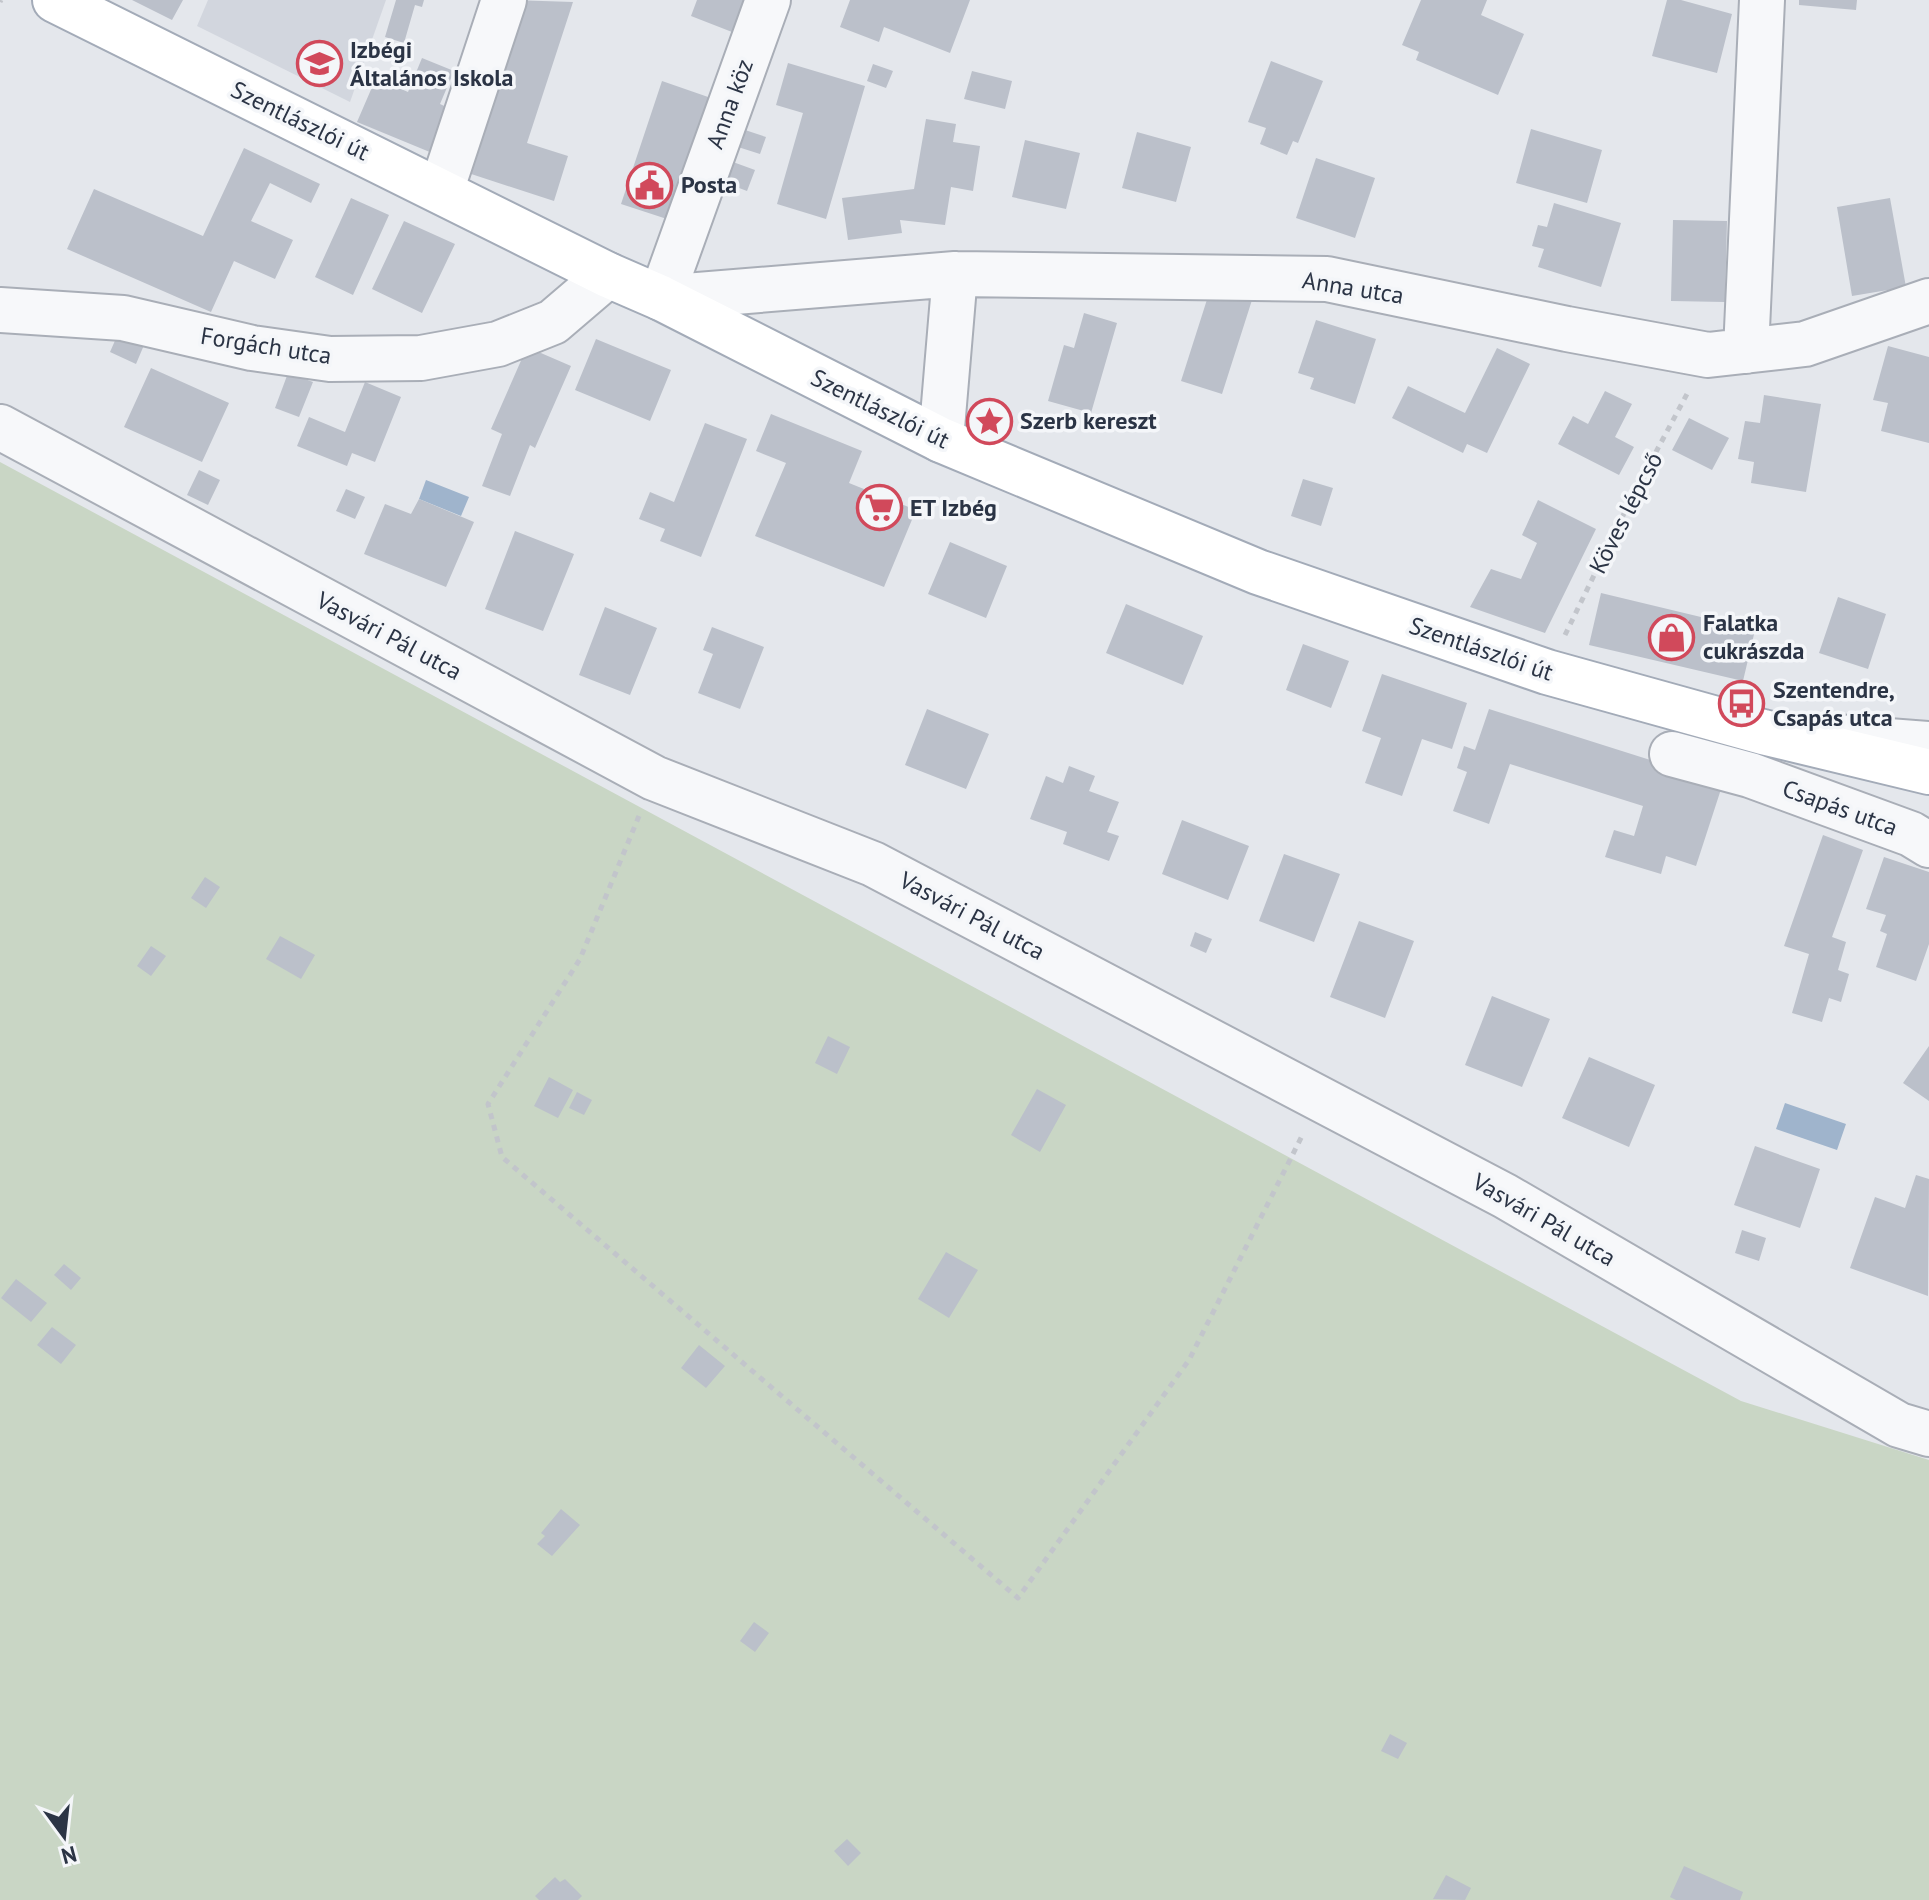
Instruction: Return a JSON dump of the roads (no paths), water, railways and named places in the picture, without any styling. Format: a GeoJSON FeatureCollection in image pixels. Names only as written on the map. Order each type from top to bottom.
{"type":"FeatureCollection","features":[{"type":"Feature","properties":{"kind":"main road","name":"Szentlászlói út"},"geometry":{"type":"LineString","coordinates":[[55,0],[608,275],[661,298],[941,440],[1258,572],[1547,672],[1763,732],[1929,772]]}},
{"type":"Feature","properties":{"kind":"street"},"geometry":{"type":"LineString","coordinates":[[441,191],[504,0]]}},
{"type":"Feature","properties":{"kind":"street","name":"Anna köz"},"geometry":{"type":"LineString","coordinates":[[661,298],[768,0]]}},
{"type":"Feature","properties":{"kind":"street"},"geometry":{"type":"LineString","coordinates":[[1727,353],[1762,0]]}},
{"type":"Feature","properties":{"kind":"street"},"geometry":{"type":"LineString","coordinates":[[941,440],[955,274]]}},
{"type":"Feature","properties":{"kind":"street","name":"Anna utca"},"geometry":{"type":"LineString","coordinates":[[661,298],[955,274],[1327,279],[1567,329],[1727,353],[1805,344],[1929,301]]}},
{"type":"Feature","properties":{"kind":"street","name":"Forgách utca"},"geometry":{"type":"LineString","coordinates":[[0,310],[123,318],[252,348],[330,359],[421,358],[498,344],[553,322],[608,275]]}},
{"type":"Feature","properties":{"kind":"street","name":"Vasvári Pál utca"},"geometry":{"type":"LineString","coordinates":[[0,427],[654,778],[873,864],[1505,1196],[1899,1425],[1929,1434]]}},
{"type":"Feature","properties":{"kind":"street"},"geometry":{"type":"LineString","coordinates":[[1750,775],[1763,732],[1929,744]]}},
{"type":"Feature","properties":{"kind":"street","name":"Csapás utca"},"geometry":{"type":"LineString","coordinates":[[1672,754],[1750,775],[1911,834],[1929,845]]}},
{"type":"Feature","properties":{"kind":"water"},"geometry":{"type":"Polygon","coordinates":[[[426,480],[469,497],[461,516],[419,499],[426,480]]]}},
{"type":"Feature","properties":{"kind":"water"},"geometry":{"type":"Polygon","coordinates":[[[1785,1103],[1846,1124],[1837,1150],[1776,1129],[1785,1103]]]}},
{"type":"Feature","properties":{"kind":"place","name":"Izbégi Általános Iskola"},"geometry":{"type":"Point","coordinates":[319,64]}},
{"type":"Feature","properties":{"kind":"place","name":"Posta"},"geometry":{"type":"Point","coordinates":[650,185]}},
{"type":"Feature","properties":{"kind":"place","name":"Szerb kereszt"},"geometry":{"type":"Point","coordinates":[989,421]}},
{"type":"Feature","properties":{"kind":"place","name":"ET Izbég"},"geometry":{"type":"Point","coordinates":[879,508]}},
{"type":"Feature","properties":{"kind":"place","name":"Falatka cukrászda"},"geometry":{"type":"Point","coordinates":[1672,637]}},
{"type":"Feature","properties":{"kind":"place","name":"Szentendre, Csapás utca"},"geometry":{"type":"Point","coordinates":[1742,704]}}]}
